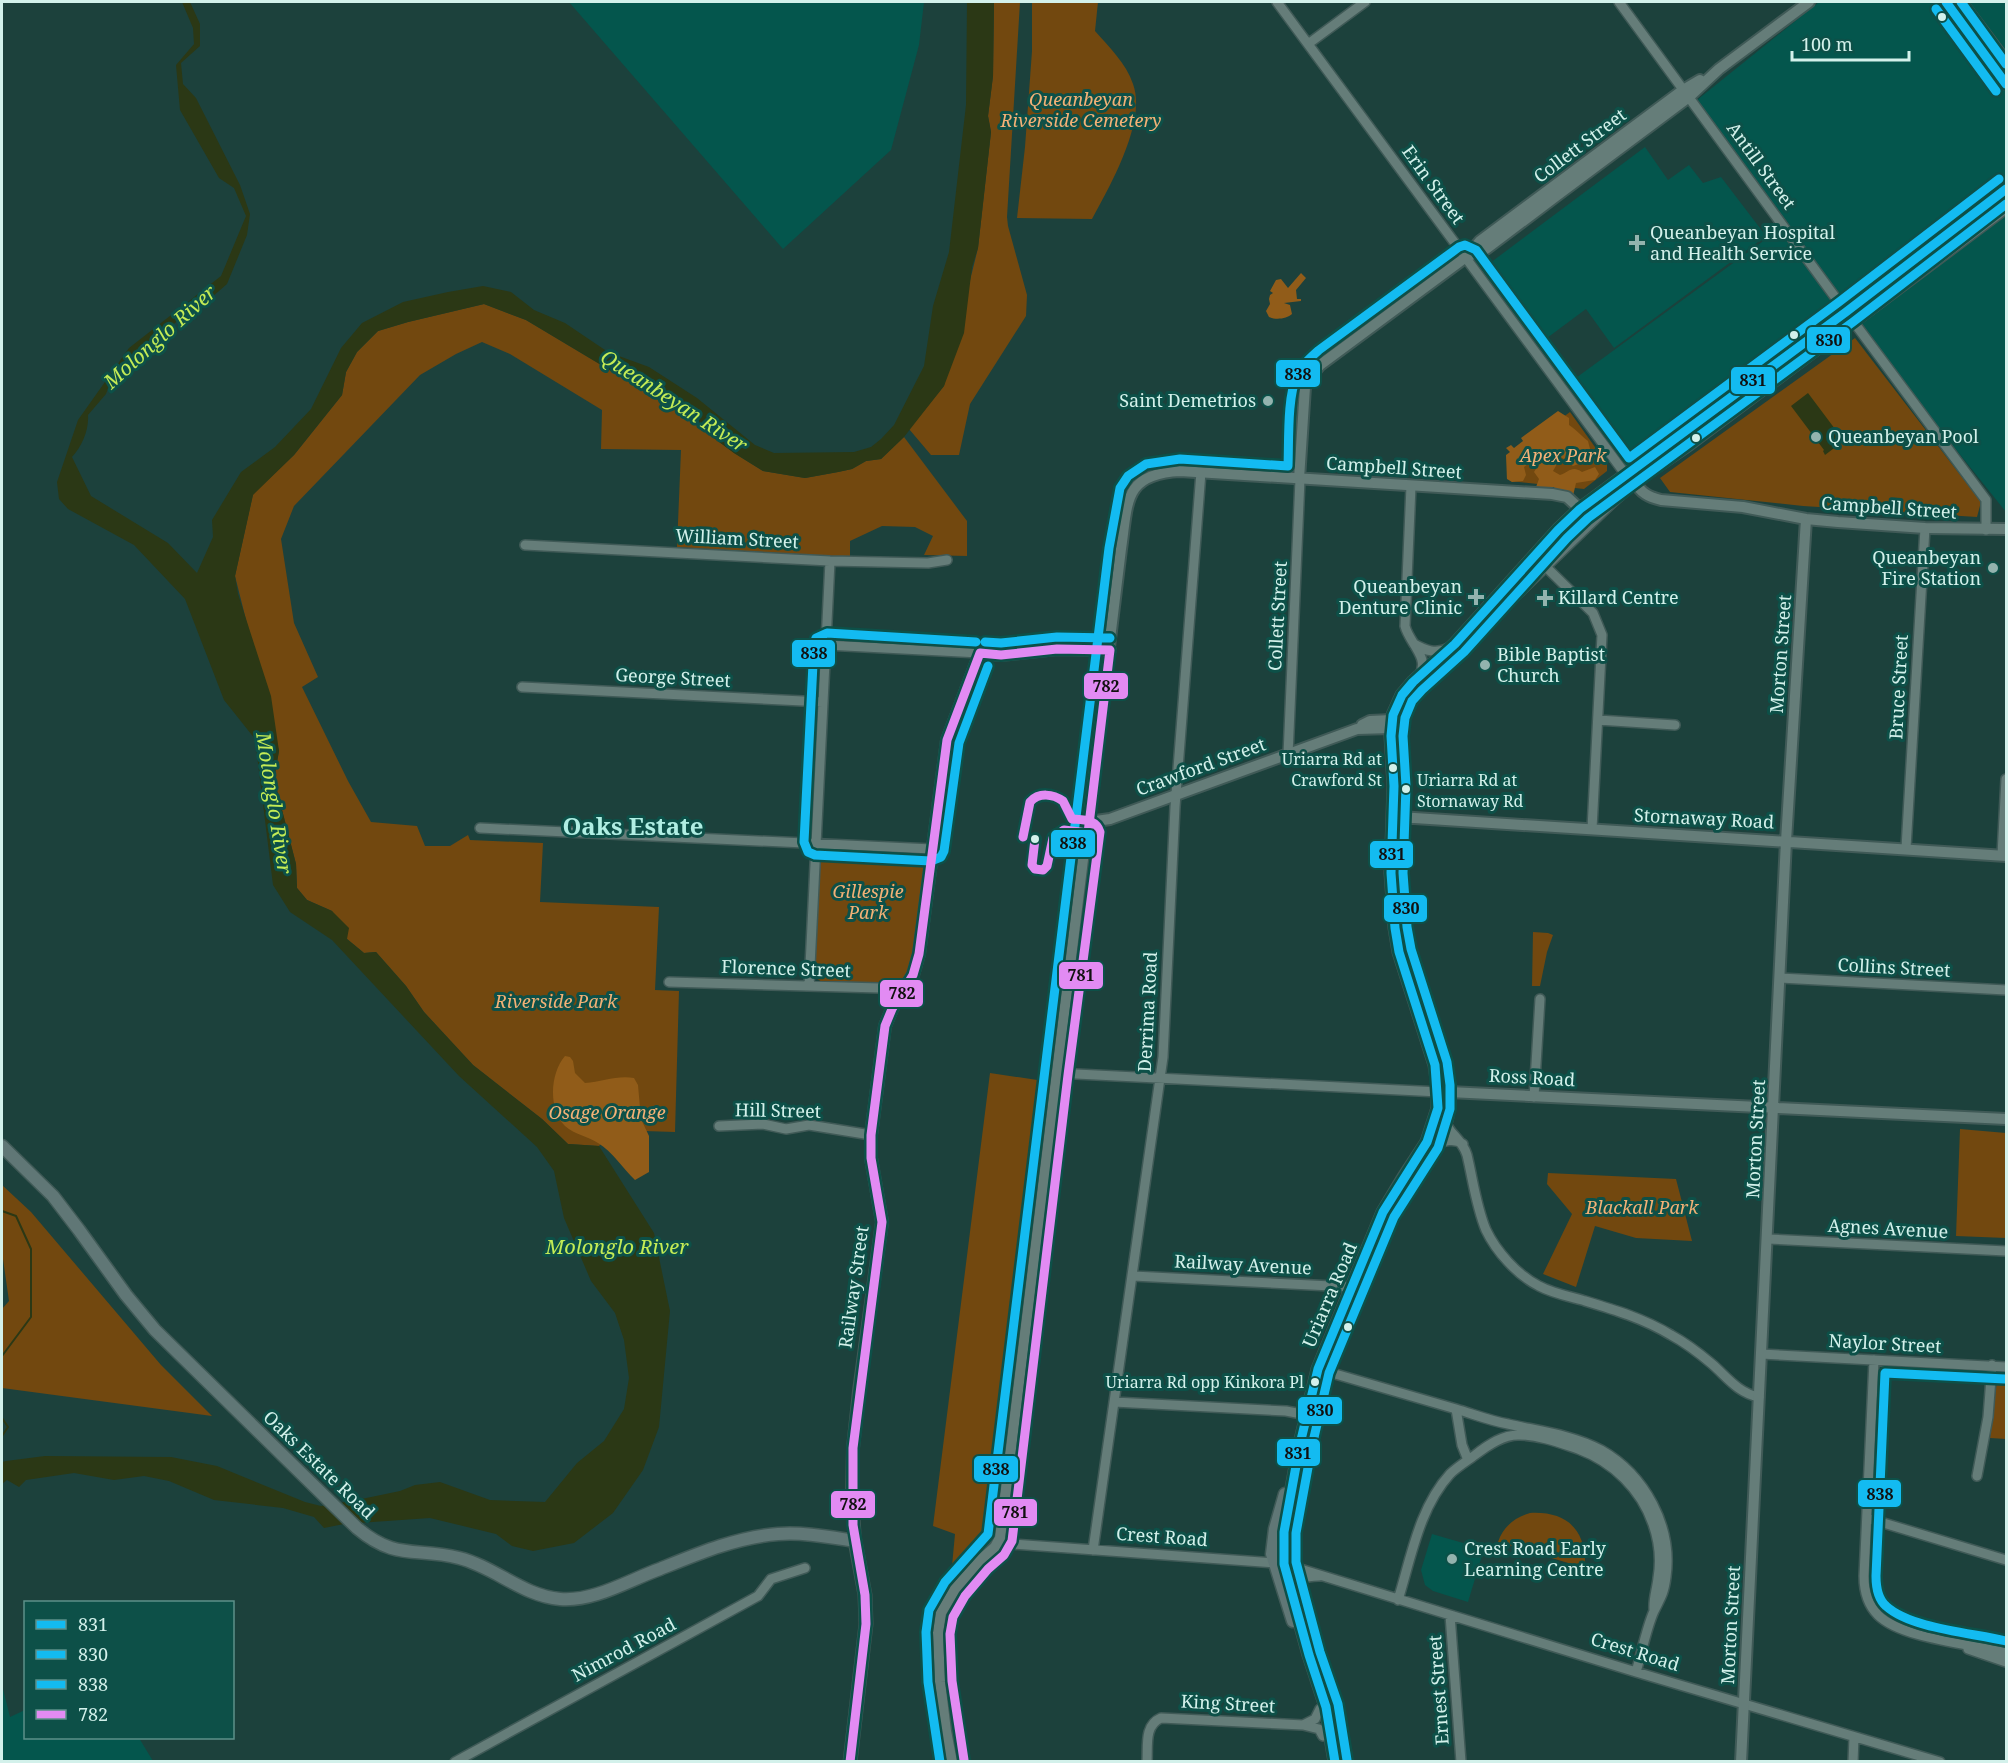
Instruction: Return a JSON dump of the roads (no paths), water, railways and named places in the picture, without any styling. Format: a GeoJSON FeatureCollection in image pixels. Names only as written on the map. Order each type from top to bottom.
{"type":"FeatureCollection","features":[{"type":"Feature","properties":{"kind":"main road"},"geometry":{"type":"LineString","coordinates":[[1850,316],[2007,189]]}},
{"type":"Feature","properties":{"kind":"main road"},"geometry":{"type":"LineString","coordinates":[[1394,724],[1402,695],[1418,677],[1455,644],[1580,509],[1630,478],[1850,316],[2007,207]]}},
{"type":"Feature","properties":{"kind":"main road"},"geometry":{"type":"LineString","coordinates":[[1394,724],[1420,689],[1545,566],[1630,478]]}},
{"type":"Feature","properties":{"kind":"main road"},"geometry":{"type":"LineString","coordinates":[[1535,556],[1545,566]]}},
{"type":"Feature","properties":{"kind":"main road","name":"Uriarra Road"},"geometry":{"type":"LineString","coordinates":[[1391,1197],[1435,1147],[1446,1119],[1444,1092],[1399,952],[1396,935],[1391,873],[1399,823],[1394,724]]}},
{"type":"Feature","properties":{"kind":"main road","name":"Uriarra Road"},"geometry":{"type":"LineString","coordinates":[[1309,1655],[1292,1618],[1279,1563],[1300,1444],[1318,1369],[1391,1197],[1430,1138],[1444,1092]]}},
{"type":"Feature","properties":{"kind":"main road","name":"Oaks Estate Road"},"geometry":{"type":"LineString","coordinates":[[2,1146],[53,1196],[126,1295],[155,1330],[323,1492],[357,1528],[370,1538],[390,1548],[406,1553],[447,1556],[472,1562],[536,1594],[561,1600],[590,1596],[708,1550],[756,1537],[793,1534],[855,1541]]}},
{"type":"Feature","properties":{"kind":"main road","name":"Railway Street"},"geometry":{"type":"LineString","coordinates":[[850,1761],[866,1624],[864,1595],[855,1541]]}},
{"type":"Feature","properties":{"kind":"main road","name":"Uriarra Road"},"geometry":{"type":"LineString","coordinates":[[1279,1563],[1294,1596],[1309,1655],[1326,1707],[1335,1761]]}},
{"type":"Feature","properties":{"kind":"main road","name":"Uriarra Road"},"geometry":{"type":"LineString","coordinates":[[1317,1679],[1328,1761]]}},
{"type":"Feature","properties":{"kind":"street","name":"Erin Street"},"geometry":{"type":"LineString","coordinates":[[1277,2],[1630,478]]}},
{"type":"Feature","properties":{"kind":"street"},"geometry":{"type":"LineString","coordinates":[[1308,44],[1365,2]]}},
{"type":"Feature","properties":{"kind":"street","name":"Antill Street"},"geometry":{"type":"LineString","coordinates":[[1619,2],[1986,500],[1986,530]]}},
{"type":"Feature","properties":{"kind":"street","name":"Collett Street"},"geometry":{"type":"LineString","coordinates":[[1288,755],[1304,393],[1307,381],[1313,372],[1326,360],[1466,258],[1486,249],[1686,93],[1809,2]]}},
{"type":"Feature","properties":{"kind":"street"},"geometry":{"type":"LineString","coordinates":[[1946,2],[2007,84]]}},
{"type":"Feature","properties":{"kind":"street"},"geometry":{"type":"LineString","coordinates":[[1961,2],[2007,62]]}},
{"type":"Feature","properties":{"kind":"street","name":"Campbell Street"},"geometry":{"type":"LineString","coordinates":[[998,1543],[1125,523],[1131,493],[1136,485],[1151,475],[1169,471],[1201,472],[1561,495],[1571,500],[1580,509]]}},
{"type":"Feature","properties":{"kind":"street","name":"Derrima Road"},"geometry":{"type":"LineString","coordinates":[[1093,1550],[1161,1078],[1176,795],[1201,472]]}},
{"type":"Feature","properties":{"kind":"street","name":"Campbell Street"},"geometry":{"type":"LineString","coordinates":[[1630,478],[1640,491],[1661,500],[1743,507],[1806,519],[1925,528],[2007,530]]}},
{"type":"Feature","properties":{"kind":"street"},"geometry":{"type":"LineString","coordinates":[[1411,486],[1405,618],[1407,633],[1423,663],[1418,677]]}},
{"type":"Feature","properties":{"kind":"street","name":"Morton Street"},"geometry":{"type":"LineString","coordinates":[[1741,1761],[1786,841],[1806,519]]}},
{"type":"Feature","properties":{"kind":"street","name":"Bruce Street"},"geometry":{"type":"LineString","coordinates":[[1906,848],[1925,528]]}},
{"type":"Feature","properties":{"kind":"street","name":"William Street"},"geometry":{"type":"LineString","coordinates":[[525,545],[830,561],[928,563],[947,560]]}},
{"type":"Feature","properties":{"kind":"street"},"geometry":{"type":"LineString","coordinates":[[809,986],[830,561]]}},
{"type":"Feature","properties":{"kind":"street"},"geometry":{"type":"LineString","coordinates":[[1545,566],[1593,613],[1602,635],[1592,829]]}},
{"type":"Feature","properties":{"kind":"street"},"geometry":{"type":"LineString","coordinates":[[1414,644],[1436,652],[1446,650],[1455,644]]}},
{"type":"Feature","properties":{"kind":"street"},"geometry":{"type":"LineString","coordinates":[[826,645],[1005,654],[1057,650],[1110,650]]}},
{"type":"Feature","properties":{"kind":"street","name":"Railway Street"},"geometry":{"type":"LineString","coordinates":[[855,1541],[853,1448],[858,1391],[882,1222],[871,1158],[871,1135],[885,1026],[889,1014],[913,975],[917,964],[947,740],[980,653]]}},
{"type":"Feature","properties":{"kind":"street","name":"George Street"},"geometry":{"type":"LineString","coordinates":[[522,687],[823,702]]}},
{"type":"Feature","properties":{"kind":"street"},"geometry":{"type":"LineString","coordinates":[[1598,720],[1675,725]]}},
{"type":"Feature","properties":{"kind":"street","name":"Crawford Street"},"geometry":{"type":"LineString","coordinates":[[1089,822],[1110,819],[1357,729],[1370,721],[1394,724]]}},
{"type":"Feature","properties":{"kind":"street"},"geometry":{"type":"LineString","coordinates":[[2004,856],[2007,779]]}},
{"type":"Feature","properties":{"kind":"street","name":"Stornaway Road"},"geometry":{"type":"LineString","coordinates":[[1399,823],[1592,829],[2004,856]]}},
{"type":"Feature","properties":{"kind":"street"},"geometry":{"type":"LineString","coordinates":[[480,828],[932,849]]}},
{"type":"Feature","properties":{"kind":"street","name":"Collins Street"},"geometry":{"type":"LineString","coordinates":[[1780,978],[2007,990]]}},
{"type":"Feature","properties":{"kind":"street","name":"Florence Street"},"geometry":{"type":"LineString","coordinates":[[669,982],[880,988],[898,999]]}},
{"type":"Feature","properties":{"kind":"street"},"geometry":{"type":"LineString","coordinates":[[1534,1097],[1540,999]]}},
{"type":"Feature","properties":{"kind":"street","name":"Ross Road"},"geometry":{"type":"LineString","coordinates":[[1056,1073],[2007,1119]]}},
{"type":"Feature","properties":{"kind":"street"},"geometry":{"type":"LineString","coordinates":[[1446,1119],[1448,1128],[1462,1144],[1486,1229],[1500,1251],[1524,1275],[1544,1288],[1633,1317],[1667,1332],[1697,1352],[1740,1390],[1759,1397]]}},
{"type":"Feature","properties":{"kind":"street","name":"Hill Street"},"geometry":{"type":"LineString","coordinates":[[719,1126],[763,1124],[786,1129],[809,1125],[871,1135]]}},
{"type":"Feature","properties":{"kind":"street"},"geometry":{"type":"LineString","coordinates":[[1435,1147],[1445,1141],[1458,1141],[1462,1144]]}},
{"type":"Feature","properties":{"kind":"street","name":"Agnes Avenue"},"geometry":{"type":"LineString","coordinates":[[1768,1239],[2007,1251]]}},
{"type":"Feature","properties":{"kind":"street","name":"Railway Avenue"},"geometry":{"type":"LineString","coordinates":[[1133,1276],[1352,1287]]}},
{"type":"Feature","properties":{"kind":"street","name":"Naylor Street"},"geometry":{"type":"LineString","coordinates":[[1761,1354],[2007,1367]]}},
{"type":"Feature","properties":{"kind":"street"},"geometry":{"type":"LineString","coordinates":[[1874,1360],[1864,1587],[1866,1596],[1876,1614],[1886,1622],[1906,1630],[1952,1642],[2007,1653]]}},
{"type":"Feature","properties":{"kind":"street"},"geometry":{"type":"LineString","coordinates":[[1977,1476],[1988,1417],[1992,1365]]}},
{"type":"Feature","properties":{"kind":"street"},"geometry":{"type":"LineString","coordinates":[[1318,1369],[1506,1424],[1545,1431],[1601,1450],[1622,1466],[1644,1490],[1657,1512],[1667,1550],[1665,1584],[1661,1599],[1654,1610]]}},
{"type":"Feature","properties":{"kind":"street"},"geometry":{"type":"LineString","coordinates":[[1114,1402],[1288,1411],[1307,1415]]}},
{"type":"Feature","properties":{"kind":"street"},"geometry":{"type":"LineString","coordinates":[[1456,1409],[1460,1435],[1468,1460]]}},
{"type":"Feature","properties":{"kind":"street"},"geometry":{"type":"LineString","coordinates":[[1506,1424],[1521,1435]]}},
{"type":"Feature","properties":{"kind":"street"},"geometry":{"type":"LineString","coordinates":[[1452,1472],[1459,1454],[1460,1435]]}},
{"type":"Feature","properties":{"kind":"street"},"geometry":{"type":"LineString","coordinates":[[1398,1600],[1426,1513],[1438,1490],[1452,1472],[1494,1442],[1514,1435],[1566,1445],[1589,1454],[1609,1466],[1632,1486],[1646,1509],[1656,1537],[1659,1569],[1654,1610],[1636,1672]]}},
{"type":"Feature","properties":{"kind":"street"},"geometry":{"type":"LineString","coordinates":[[1867,1518],[2007,1560]]}},
{"type":"Feature","properties":{"kind":"street"},"geometry":{"type":"LineString","coordinates":[[952,1761],[940,1682],[938,1633],[941,1613],[954,1589],[998,1543]]}},
{"type":"Feature","properties":{"kind":"street","name":"Crest Road"},"geometry":{"type":"LineString","coordinates":[[998,1543],[1279,1563],[1636,1672],[1940,1761]]}},
{"type":"Feature","properties":{"kind":"street","name":"Nimrod Road"},"geometry":{"type":"LineString","coordinates":[[455,1761],[758,1596],[771,1579],[805,1568]]}},
{"type":"Feature","properties":{"kind":"street"},"geometry":{"type":"LineString","coordinates":[[1294,1596],[1294,1589],[1300,1580],[1306,1577],[1321,1576]]}},
{"type":"Feature","properties":{"kind":"street","name":"Ernest Street"},"geometry":{"type":"LineString","coordinates":[[1450,1615],[1461,1761]]}},
{"type":"Feature","properties":{"kind":"street"},"geometry":{"type":"LineString","coordinates":[[1952,1642],[2007,1662]]}},
{"type":"Feature","properties":{"kind":"street"},"geometry":{"type":"LineString","coordinates":[[1304,1725],[1315,1719],[1320,1709]]}},
{"type":"Feature","properties":{"kind":"street","name":"King Street"},"geometry":{"type":"LineString","coordinates":[[1147,1761],[1148,1734],[1153,1722],[1164,1718],[1304,1725],[1319,1729],[1323,1736]]}},
{"type":"Feature","properties":{"kind":"street"},"geometry":{"type":"LineString","coordinates":[[1852,1761],[1854,1737]]}},
{"type":"Feature","properties":{"kind":"water"},"geometry":{"type":"Polygon","coordinates":[[[182,2],[190,2],[200,24],[200,46],[181,63],[183,84],[196,98],[240,185],[250,214],[247,235],[227,284],[189,317],[183,316],[149,346],[144,356],[111,380],[106,394],[88,415],[84,438],[72,457],[91,496],[168,543],[197,573],[213,537],[212,520],[241,472],[275,447],[311,409],[341,348],[362,323],[403,302],[448,292],[483,286],[511,292],[534,310],[565,323],[608,352],[649,367],[697,398],[755,445],[774,453],[854,452],[871,447],[894,425],[924,366],[933,306],[949,252],[966,105],[967,2],[994,2],[993,76],[988,116],[991,132],[978,248],[972,267],[964,333],[944,386],[904,437],[881,459],[866,461],[852,469],[805,478],[763,471],[734,453],[683,415],[638,387],[526,320],[484,304],[378,331],[357,352],[346,372],[342,395],[294,455],[253,495],[235,576],[238,594],[271,696],[279,751],[274,779],[296,864],[297,888],[307,900],[332,911],[349,928],[347,939],[364,953],[376,952],[406,986],[424,1012],[473,1065],[542,1119],[568,1144],[599,1146],[654,1233],[670,1311],[659,1427],[643,1470],[613,1513],[574,1543],[533,1551],[512,1546],[496,1534],[430,1518],[344,1524],[324,1528],[314,1517],[283,1508],[214,1500],[169,1481],[144,1476],[114,1480],[74,1473],[26,1480],[19,1487],[7,1480],[2,1484],[2,1462],[6,1461],[45,1456],[171,1457],[217,1466],[305,1502],[321,1506],[400,1491],[415,1485],[440,1482],[490,1500],[545,1502],[577,1463],[604,1441],[624,1409],[629,1378],[624,1340],[615,1313],[591,1281],[564,1218],[554,1171],[537,1147],[459,1076],[332,940],[290,912],[273,885],[255,739],[224,700],[185,599],[134,545],[68,509],[59,499],[57,482],[78,420],[129,348],[221,276],[246,216],[234,188],[219,178],[180,110],[176,65],[194,44],[193,28],[182,2]]]}},
{"type":"Feature","properties":{"kind":"water"},"geometry":{"type":"Polygon","coordinates":[[[1808,393],[1841,437],[1846,439],[1825,455],[1824,450],[1791,406],[1808,393]]]}},
{"type":"Feature","properties":{"kind":"waterway"},"geometry":{"type":"LineString","coordinates":[[2,1211],[16,1216],[31,1249],[31,1317],[2,1356]]}},
{"type":"Feature","properties":{"kind":"waterway"},"geometry":{"type":"LineString","coordinates":[[2,1418],[8,1427],[2,1436]]}},
{"type":"Feature","properties":{"kind":"place","name":"Queanbeyan Hospital and Health Service"},"geometry":{"type":"Point","coordinates":[1637,243]}},
{"type":"Feature","properties":{"kind":"place","name":"Saint Demetrios"},"geometry":{"type":"Point","coordinates":[1268,401]}},
{"type":"Feature","properties":{"kind":"place","name":"Queanbeyan Pool"},"geometry":{"type":"Point","coordinates":[1816,437]}},
{"type":"Feature","properties":{"kind":"place","name":"Queanbeyan Fire Station"},"geometry":{"type":"Point","coordinates":[1993,568]}},
{"type":"Feature","properties":{"kind":"place","name":"Queanbeyan Denture Clinic"},"geometry":{"type":"Point","coordinates":[1476,597]}},
{"type":"Feature","properties":{"kind":"place","name":"Killard Centre"},"geometry":{"type":"Point","coordinates":[1545,598]}},
{"type":"Feature","properties":{"kind":"place","name":"Bible Baptist Church"},"geometry":{"type":"Point","coordinates":[1485,665]}},
{"type":"Feature","properties":{"kind":"place","name":"Uriarra Rd at Crawford St"},"geometry":{"type":"Point","coordinates":[1393,768]}},
{"type":"Feature","properties":{"kind":"place","name":"Uriarra Rd at Stornaway Rd"},"geometry":{"type":"Point","coordinates":[1406,789]}},
{"type":"Feature","properties":{"kind":"place","name":"Uriarra Rd opp Kinkora Pl"},"geometry":{"type":"Point","coordinates":[1315,1382]}},
{"type":"Feature","properties":{"kind":"place","name":"Crest Road Early Learning Centre"},"geometry":{"type":"Point","coordinates":[1452,1559]}},
{"type":"Feature","properties":{"kind":"district","name":"Oaks Estate"},"geometry":{"type":"Point","coordinates":[633,827]}},
{"type":"Feature","properties":{"kind":"park label","name":"Queanbeyan Riverside Cemetery"},"geometry":{"type":"Point","coordinates":[1081,110]}},
{"type":"Feature","properties":{"kind":"park label","name":"Apex Park"},"geometry":{"type":"Point","coordinates":[1563,456]}},
{"type":"Feature","properties":{"kind":"park label","name":"Gillespie Park"},"geometry":{"type":"Point","coordinates":[868,902]}},
{"type":"Feature","properties":{"kind":"park label","name":"Riverside Park"},"geometry":{"type":"Point","coordinates":[556,1002]}},
{"type":"Feature","properties":{"kind":"park label","name":"Osage Orange"},"geometry":{"type":"Point","coordinates":[607,1113]}},
{"type":"Feature","properties":{"kind":"park label","name":"Blackall Park"},"geometry":{"type":"Point","coordinates":[1642,1208]}},
{"type":"Feature","properties":{"kind":"water label","name":"Molonglo River"},"geometry":{"type":"Point","coordinates":[160,337]}},
{"type":"Feature","properties":{"kind":"water label","name":"Queanbeyan River"},"geometry":{"type":"Point","coordinates":[674,401]}},
{"type":"Feature","properties":{"kind":"water label","name":"Molonglo River"},"geometry":{"type":"Point","coordinates":[274,803]}},
{"type":"Feature","properties":{"kind":"water label","name":"Molonglo River"},"geometry":{"type":"Point","coordinates":[617,1247]}}]}
